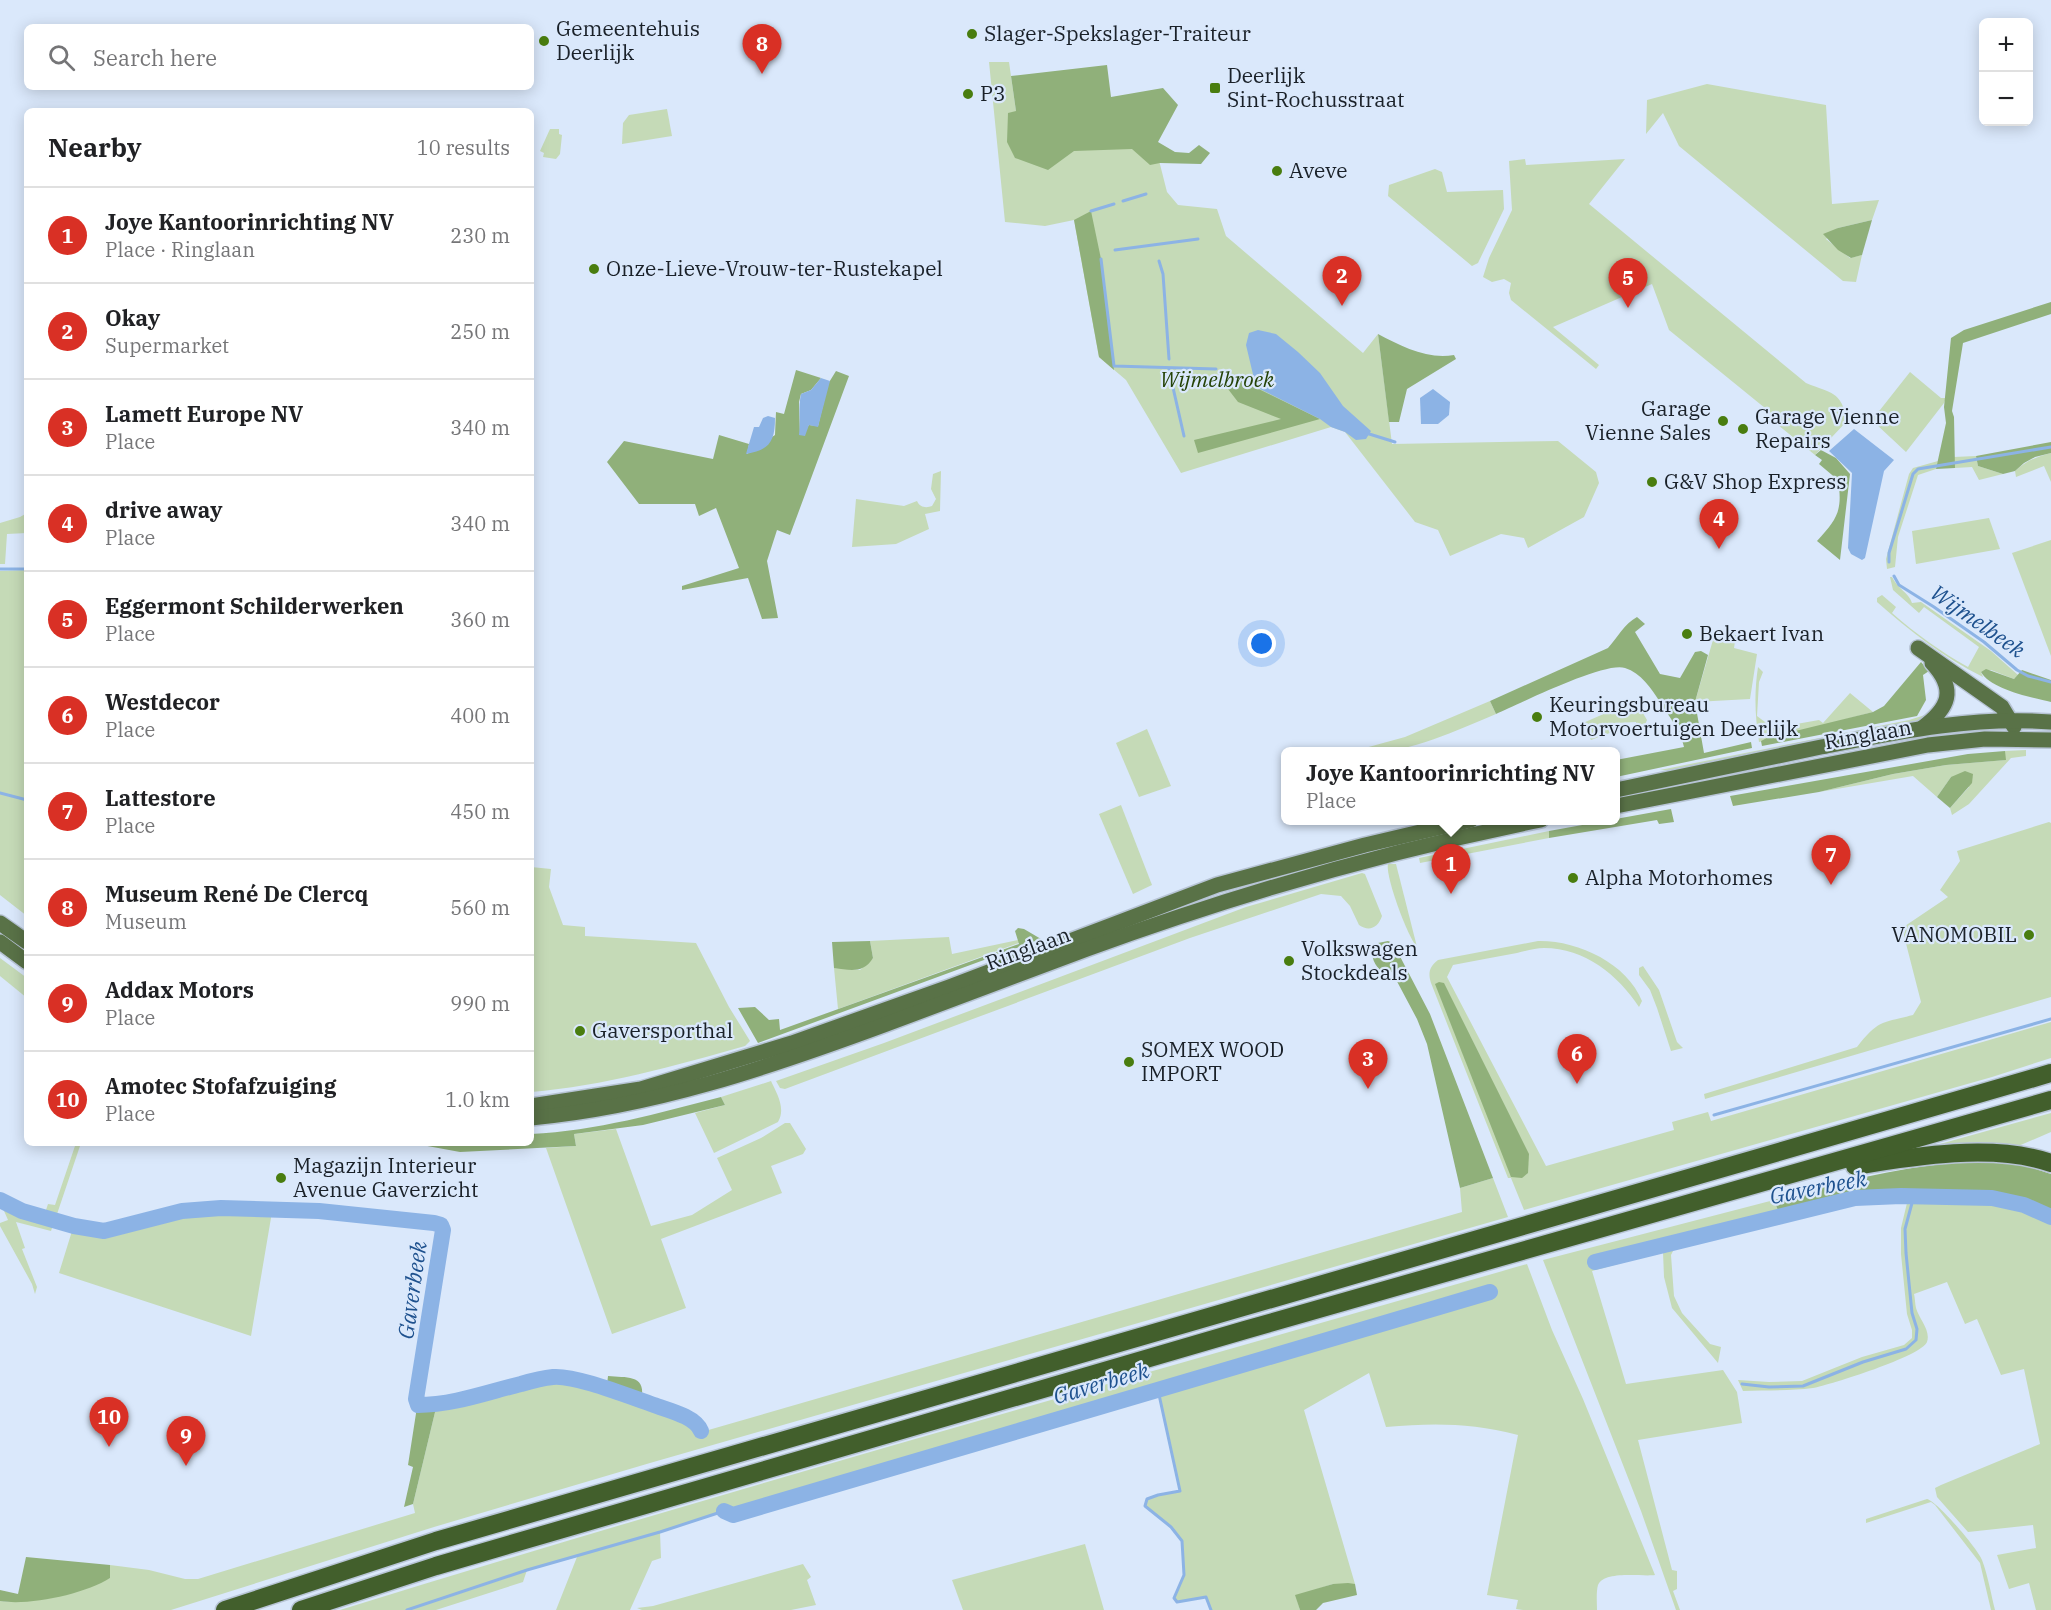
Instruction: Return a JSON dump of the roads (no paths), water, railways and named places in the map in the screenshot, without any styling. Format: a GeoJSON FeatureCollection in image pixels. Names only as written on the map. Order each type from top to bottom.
{"type":"FeatureCollection","features":[{"type":"Feature","properties":{"kind":"highway"},"geometry":{"type":"LineString","coordinates":[[225,1610],[436,1540],[2051,1073]]}},
{"type":"Feature","properties":{"kind":"highway"},"geometry":{"type":"LineString","coordinates":[[301,1610],[470,1556],[1245,1330],[2051,1100]]}},
{"type":"Feature","properties":{"kind":"highway"},"geometry":{"type":"LineString","coordinates":[[1768,1181],[1872,1163],[1984,1152],[2023,1155],[2051,1163]]}},
{"type":"Feature","properties":{"kind":"main road"},"geometry":{"type":"LineString","coordinates":[[1922,728],[1937,717],[1945,706],[1947,685],[1941,673],[1918,648],[1989,709],[2009,721],[2024,738]]}},
{"type":"Feature","properties":{"kind":"main road","name":"Ringlaan"},"geometry":{"type":"LineString","coordinates":[[1620,789],[1922,728],[2009,721],[2051,722]]}},
{"type":"Feature","properties":{"kind":"main road","name":"Ringlaan"},"geometry":{"type":"LineString","coordinates":[[1620,805],[1928,745],[1985,739],[2051,740]]}},
{"type":"Feature","properties":{"kind":"main road","name":"Ringlaan"},"geometry":{"type":"LineString","coordinates":[[534,1106],[641,1089],[826,1031],[949,987],[1217,885],[1450,825]]}},
{"type":"Feature","properties":{"kind":"main road","name":"Ringlaan"},"geometry":{"type":"LineString","coordinates":[[534,1118],[627,1104],[768,1067],[1222,902],[1370,858],[1518,825]]}},
{"type":"Feature","properties":{"kind":"main road"},"geometry":{"type":"LineString","coordinates":[[0,923],[24,940]]}},
{"type":"Feature","properties":{"kind":"main road"},"geometry":{"type":"LineString","coordinates":[[0,942],[24,960]]}},
{"type":"Feature","properties":{"kind":"water"},"geometry":{"type":"Polygon","coordinates":[[[1258,330],[1276,334],[1320,373],[1343,406],[1371,431],[1366,439],[1356,440],[1345,432],[1331,427],[1320,419],[1256,387],[1246,345],[1249,333],[1258,330]]]}},
{"type":"Feature","properties":{"kind":"water"},"geometry":{"type":"Polygon","coordinates":[[[821,378],[830,381],[818,427],[809,425],[805,436],[799,435],[801,394],[811,390],[821,378]]]}},
{"type":"Feature","properties":{"kind":"water"},"geometry":{"type":"Polygon","coordinates":[[[1433,389],[1450,402],[1449,415],[1438,424],[1421,424],[1420,398],[1433,389]]]}},
{"type":"Feature","properties":{"kind":"water"},"geometry":{"type":"Polygon","coordinates":[[[768,416],[775,418],[774,433],[770,443],[761,450],[746,454],[754,427],[759,427],[763,418],[768,416]]]}},
{"type":"Feature","properties":{"kind":"water"},"geometry":{"type":"Polygon","coordinates":[[[1854,429],[1894,460],[1884,471],[1865,558],[1862,560],[1851,554],[1848,548],[1852,473],[1829,451],[1854,429]]]}},
{"type":"Feature","properties":{"kind":"waterway"},"geometry":{"type":"LineString","coordinates":[[1123,201],[1146,194]]}},
{"type":"Feature","properties":{"kind":"waterway"},"geometry":{"type":"LineString","coordinates":[[1091,211],[1114,204]]}},
{"type":"Feature","properties":{"kind":"waterway"},"geometry":{"type":"LineString","coordinates":[[1115,250],[1198,239]]}},
{"type":"Feature","properties":{"kind":"waterway","name":"Wijmelbeek"},"geometry":{"type":"LineString","coordinates":[[1101,259],[1114,366],[1216,369]]}},
{"type":"Feature","properties":{"kind":"waterway"},"geometry":{"type":"LineString","coordinates":[[1159,261],[1163,274],[1169,359]]}},
{"type":"Feature","properties":{"kind":"waterway"},"geometry":{"type":"LineString","coordinates":[[1169,370],[1184,436]]}},
{"type":"Feature","properties":{"kind":"waterway","name":"Wijmelbeek"},"geometry":{"type":"LineString","coordinates":[[1226,373],[1258,387]]}},
{"type":"Feature","properties":{"kind":"waterway","name":"Wijmelbeek"},"geometry":{"type":"LineString","coordinates":[[1366,433],[1395,442]]}},
{"type":"Feature","properties":{"kind":"waterway","name":"Wijmelbeek"},"geometry":{"type":"LineString","coordinates":[[1889,562],[1889,553],[1913,474],[1918,469],[2051,447]]}},
{"type":"Feature","properties":{"kind":"waterway"},"geometry":{"type":"LineString","coordinates":[[0,569],[24,569]]}},
{"type":"Feature","properties":{"kind":"waterway","name":"Wijmelbeek"},"geometry":{"type":"LineString","coordinates":[[1894,576],[1899,585],[1984,642],[2017,670],[2028,676],[2051,682]]}},
{"type":"Feature","properties":{"kind":"waterway"},"geometry":{"type":"LineString","coordinates":[[0,793],[24,799]]}},
{"type":"Feature","properties":{"kind":"waterway"},"geometry":{"type":"LineString","coordinates":[[1714,1115],[2051,1019]]}},
{"type":"Feature","properties":{"kind":"waterway","name":"Gaverbeek"},"geometry":{"type":"LineString","coordinates":[[1595,1262],[1855,1198],[1901,1196],[1992,1198],[2024,1205],[2051,1217]]}},
{"type":"Feature","properties":{"kind":"waterway"},"geometry":{"type":"LineString","coordinates":[[1742,1384],[1769,1387],[1803,1386],[1863,1362],[1906,1349],[1916,1340],[1917,1329],[1912,1313],[1905,1229],[1912,1203],[1911,1197]]}},
{"type":"Feature","properties":{"kind":"waterway","name":"Gaverbeek"},"geometry":{"type":"LineString","coordinates":[[0,1200],[22,1211],[74,1226],[104,1231],[182,1211],[221,1208],[319,1211],[441,1225],[443,1230],[416,1399],[418,1405],[457,1400],[537,1380],[563,1377],[603,1387],[673,1411],[693,1421],[701,1431]]}},
{"type":"Feature","properties":{"kind":"waterway","name":"Gaverbeek"},"geometry":{"type":"LineString","coordinates":[[724,1511],[733,1515],[1490,1292]]}},
{"type":"Feature","properties":{"kind":"waterway"},"geometry":{"type":"LineString","coordinates":[[1158,1390],[1180,1491],[1147,1499],[1145,1506],[1171,1527],[1182,1541],[1184,1575],[1174,1598],[1177,1602],[1206,1597],[1211,1610]]}},
{"type":"Feature","properties":{"kind":"waterway"},"geometry":{"type":"LineString","coordinates":[[407,1610],[527,1570],[724,1511]]}},
{"type":"Feature","properties":{"kind":"place","name":"Slager-Spekslager-Traiteur"},"geometry":{"type":"Point","coordinates":[972,34]}},
{"type":"Feature","properties":{"kind":"place","name":"Gemeentehuis Deerlijk"},"geometry":{"type":"Point","coordinates":[544,41]}},
{"type":"Feature","properties":{"kind":"place","name":"Museum René De Clercq"},"geometry":{"type":"Point","coordinates":[762,74]}},
{"type":"Feature","properties":{"kind":"place","name":"Deerlijk Sint-Rochusstraat"},"geometry":{"type":"Point","coordinates":[1215,88]}},
{"type":"Feature","properties":{"kind":"place","name":"P3"},"geometry":{"type":"Point","coordinates":[968,94]}},
{"type":"Feature","properties":{"kind":"place","name":"Aveve"},"geometry":{"type":"Point","coordinates":[1277,171]}},
{"type":"Feature","properties":{"kind":"place","name":"Onze-Lieve-Vrouw-ter-Rustekapel"},"geometry":{"type":"Point","coordinates":[594,269]}},
{"type":"Feature","properties":{"kind":"place","name":"Okay"},"geometry":{"type":"Point","coordinates":[1342,306]}},
{"type":"Feature","properties":{"kind":"place","name":"Eggermont Schilderwerken"},"geometry":{"type":"Point","coordinates":[1628,308]}},
{"type":"Feature","properties":{"kind":"place","name":"Garage Vienne Sales"},"geometry":{"type":"Point","coordinates":[1723,421]}},
{"type":"Feature","properties":{"kind":"place","name":"Garage Vienne Repairs"},"geometry":{"type":"Point","coordinates":[1743,429]}},
{"type":"Feature","properties":{"kind":"place","name":"G&V Shop Express"},"geometry":{"type":"Point","coordinates":[1652,482]}},
{"type":"Feature","properties":{"kind":"place","name":"drive away"},"geometry":{"type":"Point","coordinates":[1719,549]}},
{"type":"Feature","properties":{"kind":"place","name":"Bekaert Ivan"},"geometry":{"type":"Point","coordinates":[1687,634]}},
{"type":"Feature","properties":{"kind":"place","name":"Keuringsbureau Motorvoertuigen Deerlijk"},"geometry":{"type":"Point","coordinates":[1537,717]}},
{"type":"Feature","properties":{"kind":"place","name":"Alpha Motorhomes"},"geometry":{"type":"Point","coordinates":[1573,878]}},
{"type":"Feature","properties":{"kind":"place","name":"Lattestore"},"geometry":{"type":"Point","coordinates":[1831,885]}},
{"type":"Feature","properties":{"kind":"place","name":"Joye Kantoorinrichting NV"},"geometry":{"type":"Point","coordinates":[1451,894]}},
{"type":"Feature","properties":{"kind":"place","name":"VANOMOBIL"},"geometry":{"type":"Point","coordinates":[2029,935]}},
{"type":"Feature","properties":{"kind":"place","name":"Volkswagen Stockdeals"},"geometry":{"type":"Point","coordinates":[1289,961]}},
{"type":"Feature","properties":{"kind":"place","name":"Gaversporthal"},"geometry":{"type":"Point","coordinates":[580,1031]}},
{"type":"Feature","properties":{"kind":"place","name":"SOMEX WOOD IMPORT"},"geometry":{"type":"Point","coordinates":[1129,1062]}},
{"type":"Feature","properties":{"kind":"place","name":"Westdecor"},"geometry":{"type":"Point","coordinates":[1577,1084]}},
{"type":"Feature","properties":{"kind":"place","name":"Lamett Europe NV"},"geometry":{"type":"Point","coordinates":[1368,1089]}},
{"type":"Feature","properties":{"kind":"place","name":"Magazijn Interieur Avenue Gaverzicht"},"geometry":{"type":"Point","coordinates":[281,1178]}},
{"type":"Feature","properties":{"kind":"place","name":"Amotec Stofafzuiging"},"geometry":{"type":"Point","coordinates":[109,1447]}},
{"type":"Feature","properties":{"kind":"place","name":"Addax Motors"},"geometry":{"type":"Point","coordinates":[186,1466]}},
{"type":"Feature","properties":{"kind":"park label","name":"Wijmelbroek"},"geometry":{"type":"Point","coordinates":[1217,380]}}]}
